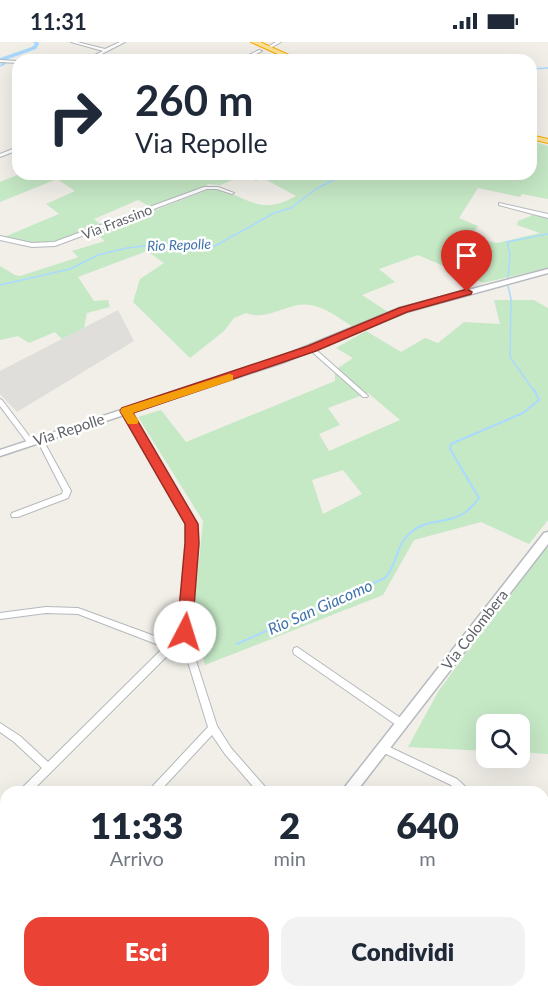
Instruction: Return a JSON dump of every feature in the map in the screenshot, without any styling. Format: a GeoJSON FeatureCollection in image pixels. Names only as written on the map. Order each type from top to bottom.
{"type":"FeatureCollection","features":[{"type":"Feature","properties":{"kind":"highway"},"geometry":{"type":"LineString","coordinates":[[245,42],[274,54]]}},
{"type":"Feature","properties":{"kind":"highway"},"geometry":{"type":"LineString","coordinates":[[254,42],[283,54]]}},
{"type":"Feature","properties":{"kind":"street"},"geometry":{"type":"LineString","coordinates":[[73,42],[104,50]]}},
{"type":"Feature","properties":{"kind":"street"},"geometry":{"type":"LineString","coordinates":[[97,54],[123,42]]}},
{"type":"Feature","properties":{"kind":"street"},"geometry":{"type":"LineString","coordinates":[[271,46],[279,42]]}},
{"type":"Feature","properties":{"kind":"street"},"geometry":{"type":"LineString","coordinates":[[254,54],[260,51]]}},
{"type":"Feature","properties":{"kind":"street","name":"Via Frassino"},"geometry":{"type":"LineString","coordinates":[[0,238],[32,245],[55,244],[206,188],[218,188],[232,193]]}},
{"type":"Feature","properties":{"kind":"street"},"geometry":{"type":"LineString","coordinates":[[501,204],[548,216]]}},
{"type":"Feature","properties":{"kind":"street","name":"Via Repolle"},"geometry":{"type":"LineString","coordinates":[[0,453],[312,349],[403,310],[548,271]]}},
{"type":"Feature","properties":{"kind":"street"},"geometry":{"type":"LineString","coordinates":[[312,349],[365,396]]}},
{"type":"Feature","properties":{"kind":"street"},"geometry":{"type":"LineString","coordinates":[[0,400],[36,441],[67,491],[65,496],[15,515]]}},
{"type":"Feature","properties":{"kind":"street"},"geometry":{"type":"LineString","coordinates":[[126,411],[191,524],[186,642],[213,728],[228,751],[257,786]]}},
{"type":"Feature","properties":{"kind":"street","name":"Via Colombera"},"geometry":{"type":"LineString","coordinates":[[353,786],[548,537]]}},
{"type":"Feature","properties":{"kind":"street"},"geometry":{"type":"LineString","coordinates":[[0,616],[46,610],[78,611],[171,646]]}},
{"type":"Feature","properties":{"kind":"street"},"geometry":{"type":"LineString","coordinates":[[30,786],[171,646],[186,642]]}},
{"type":"Feature","properties":{"kind":"street"},"geometry":{"type":"LineString","coordinates":[[297,651],[402,724]]}},
{"type":"Feature","properties":{"kind":"street"},"geometry":{"type":"LineString","coordinates":[[0,727],[17,739],[48,768]]}},
{"type":"Feature","properties":{"kind":"street"},"geometry":{"type":"LineString","coordinates":[[159,786],[213,728]]}},
{"type":"Feature","properties":{"kind":"street"},"geometry":{"type":"LineString","coordinates":[[383,748],[458,786]]}},
{"type":"Feature","properties":{"kind":"shaded area"},"geometry":{"type":"Polygon","coordinates":[[[118,310],[134,341],[17,412],[0,394],[0,371],[118,310]]]}},
{"type":"Feature","properties":{"kind":"green space"},"geometry":{"type":"Polygon","coordinates":[[[537,143],[548,146],[548,199],[522,194],[520,197],[478,188],[459,218],[478,226],[471,237],[497,243],[540,233],[517,225],[518,221],[533,215],[548,217],[548,268],[483,283],[418,255],[379,269],[395,282],[362,295],[388,312],[353,327],[327,311],[310,305],[294,306],[263,315],[246,313],[234,318],[224,331],[190,358],[133,302],[140,279],[164,263],[147,251],[78,277],[94,301],[108,300],[110,307],[87,313],[84,328],[62,339],[55,332],[29,343],[18,336],[0,340],[0,266],[20,276],[76,258],[78,257],[72,251],[105,241],[95,233],[213,188],[263,205],[283,202],[296,196],[267,180],[537,180],[537,143]]]}},
{"type":"Feature","properties":{"kind":"green space"},"geometry":{"type":"Polygon","coordinates":[[[12,177],[12,180],[55,180],[0,202],[0,182],[12,177]]]}},
{"type":"Feature","properties":{"kind":"green space"},"geometry":{"type":"Polygon","coordinates":[[[58,180],[233,180],[220,185],[208,184],[151,207],[138,200],[94,219],[102,226],[53,242],[28,244],[4,237],[59,214],[46,204],[75,191],[58,180]]]}},
{"type":"Feature","properties":{"kind":"green space"},"geometry":{"type":"Polygon","coordinates":[[[494,300],[534,300],[548,308],[548,520],[529,544],[481,522],[414,540],[383,595],[205,665],[193,621],[203,521],[138,417],[161,410],[186,442],[335,381],[335,370],[353,358],[336,348],[366,331],[401,352],[425,338],[438,343],[464,322],[500,324],[494,300]],[[368,393],[328,408],[340,425],[319,434],[329,451],[400,420],[368,393]],[[343,470],[312,480],[323,514],[362,494],[343,470]]]}},
{"type":"Feature","properties":{"kind":"green space"},"geometry":{"type":"Polygon","coordinates":[[[548,540],[548,754],[530,753],[530,714],[476,714],[476,750],[408,747],[438,692],[548,540]]]}},
{"type":"Feature","properties":{"kind":"waterway"},"geometry":{"type":"LineString","coordinates":[[17,54],[34,48],[37,44],[35,42]]}},
{"type":"Feature","properties":{"kind":"waterway"},"geometry":{"type":"LineString","coordinates":[[0,66],[4,64],[2,59],[12,56]]}},
{"type":"Feature","properties":{"kind":"waterway","name":"Rio Repolle"},"geometry":{"type":"LineString","coordinates":[[537,69],[548,68]]}},
{"type":"Feature","properties":{"kind":"waterway","name":"Rio Repolle"},"geometry":{"type":"LineString","coordinates":[[0,285],[70,269],[98,255],[127,248],[169,243],[215,246],[274,213],[291,208],[316,189],[333,180]]}},
{"type":"Feature","properties":{"kind":"waterway","name":"Rio San Giacomo"},"geometry":{"type":"LineString","coordinates":[[508,278],[510,254],[507,242],[548,234]]}},
{"type":"Feature","properties":{"kind":"waterway","name":"Rio San Giacomo"},"geometry":{"type":"LineString","coordinates":[[508,286],[511,299],[510,357],[534,391]]}},
{"type":"Feature","properties":{"kind":"waterway","name":"Rio San Giacomo"},"geometry":{"type":"LineString","coordinates":[[237,644],[385,578],[402,543],[410,533],[427,524],[462,515],[479,498],[450,449],[451,444],[523,413],[539,400],[534,389]]}},
{"type":"Feature","properties":{"kind":"slow traffic"},"geometry":{"type":"LineString","coordinates":[[132,421],[126,411],[229,377]]}},
{"type":"Feature","properties":{"kind":"route"},"geometry":{"type":"LineString","coordinates":[[185,632],[192,543],[191,524],[126,411],[312,349],[403,310],[467,292]]}}]}
